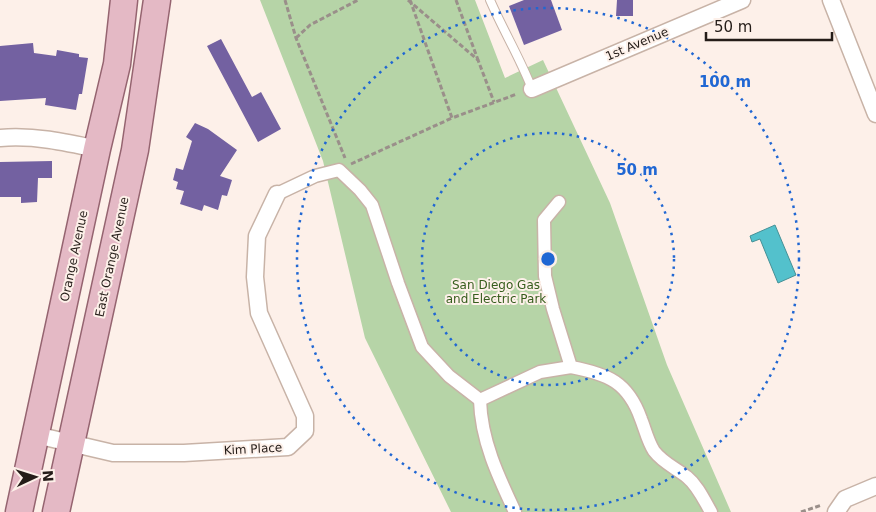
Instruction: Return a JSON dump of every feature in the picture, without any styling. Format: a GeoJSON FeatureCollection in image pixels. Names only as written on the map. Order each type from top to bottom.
{"type":"FeatureCollection","features":[{"type":"Feature","properties":{"kind":"main road","name":"Orange Avenue"},"geometry":{"type":"LineString","coordinates":[[19,512],[117,64],[124,0]]}},
{"type":"Feature","properties":{"kind":"main road","name":"East Orange Avenue"},"geometry":{"type":"LineString","coordinates":[[56,512],[134,158],[158,0]]}},
{"type":"Feature","properties":{"kind":"main road"},"geometry":{"type":"LineString","coordinates":[[97,149],[134,158]]}},
{"type":"Feature","properties":{"kind":"street","name":"1st Avenue"},"geometry":{"type":"LineString","coordinates":[[532,89],[742,0]]}},
{"type":"Feature","properties":{"kind":"street"},"geometry":{"type":"LineString","coordinates":[[831,0],[876,114]]}},
{"type":"Feature","properties":{"kind":"street"},"geometry":{"type":"LineString","coordinates":[[0,138],[16,136],[60,141],[97,149]]}},
{"type":"Feature","properties":{"kind":"street"},"geometry":{"type":"LineString","coordinates":[[277,194],[315,176],[339,170],[360,190],[372,205],[422,347],[449,376],[480,400],[482,428],[499,478],[515,512]]}},
{"type":"Feature","properties":{"kind":"street","name":"Kim Place"},"geometry":{"type":"LineString","coordinates":[[36,435],[113,453],[184,453],[288,448],[305,431],[305,416],[259,314],[255,277],[257,236],[277,194]]}},
{"type":"Feature","properties":{"kind":"street"},"geometry":{"type":"LineString","coordinates":[[559,202],[544,220],[545,276],[553,310],[572,367]]}},
{"type":"Feature","properties":{"kind":"street"},"geometry":{"type":"LineString","coordinates":[[480,400],[498,394],[540,372],[572,367],[594,372],[626,389],[634,400],[654,450],[667,464],[687,477],[698,489],[711,512]]}},
{"type":"Feature","properties":{"kind":"street"},"geometry":{"type":"LineString","coordinates":[[836,512],[845,499],[876,486]]}},
{"type":"Feature","properties":{"kind":"lane"},"geometry":{"type":"LineString","coordinates":[[490,0],[532,89]]}},
{"type":"Feature","properties":{"kind":"path"},"geometry":{"type":"LineString","coordinates":[[285,0],[296,38],[348,165],[452,118],[532,89]]}},
{"type":"Feature","properties":{"kind":"path"},"geometry":{"type":"LineString","coordinates":[[296,38],[310,25],[358,0]]}},
{"type":"Feature","properties":{"kind":"path"},"geometry":{"type":"LineString","coordinates":[[456,0],[494,102]]}},
{"type":"Feature","properties":{"kind":"path"},"geometry":{"type":"LineString","coordinates":[[410,1],[452,118]]}},
{"type":"Feature","properties":{"kind":"path"},"geometry":{"type":"LineString","coordinates":[[410,1],[478,60]]}},
{"type":"Feature","properties":{"kind":"path"},"geometry":{"type":"LineString","coordinates":[[801,512],[816,506]]}},
{"type":"Feature","properties":{"kind":"green space","name":"San Diego Gas and Electric Park"},"geometry":{"type":"Polygon","coordinates":[[[260,0],[475,0],[505,78],[543,60],[610,203],[667,365],[731,512],[451,512],[365,338],[323,161],[260,0]]]}},
{"type":"Feature","properties":{"kind":"water"},"geometry":{"type":"Polygon","coordinates":[[[775,225],[796,275],[778,283],[760,239],[752,242],[750,236],[775,225]]]}},
{"type":"Feature","properties":{"kind":"building"},"geometry":{"type":"Polygon","coordinates":[[[524,0],[551,0],[562,30],[524,45],[509,6],[524,0]]]}},
{"type":"Feature","properties":{"kind":"building"},"geometry":{"type":"Polygon","coordinates":[[[617,0],[633,0],[633,16],[616,16],[617,0]]]}},
{"type":"Feature","properties":{"kind":"building"},"geometry":{"type":"Polygon","coordinates":[[[221,39],[252,97],[261,92],[281,129],[258,142],[207,46],[221,39]]]}},
{"type":"Feature","properties":{"kind":"building"},"geometry":{"type":"Polygon","coordinates":[[[33,43],[34,53],[56,56],[57,50],[79,54],[79,57],[88,58],[82,94],[79,94],[76,110],[45,105],[46,98],[0,101],[0,46],[33,43]]]}},
{"type":"Feature","properties":{"kind":"building"},"geometry":{"type":"Polygon","coordinates":[[[195,123],[208,129],[237,150],[220,176],[232,180],[227,196],[222,195],[218,210],[204,205],[202,211],[180,204],[184,191],[176,189],[178,182],[173,180],[176,168],[183,170],[192,141],[186,137],[195,123]]]}},
{"type":"Feature","properties":{"kind":"building"},"geometry":{"type":"Polygon","coordinates":[[[52,161],[52,178],[38,178],[37,202],[21,203],[21,197],[0,197],[0,162],[52,161]]]}}]}
